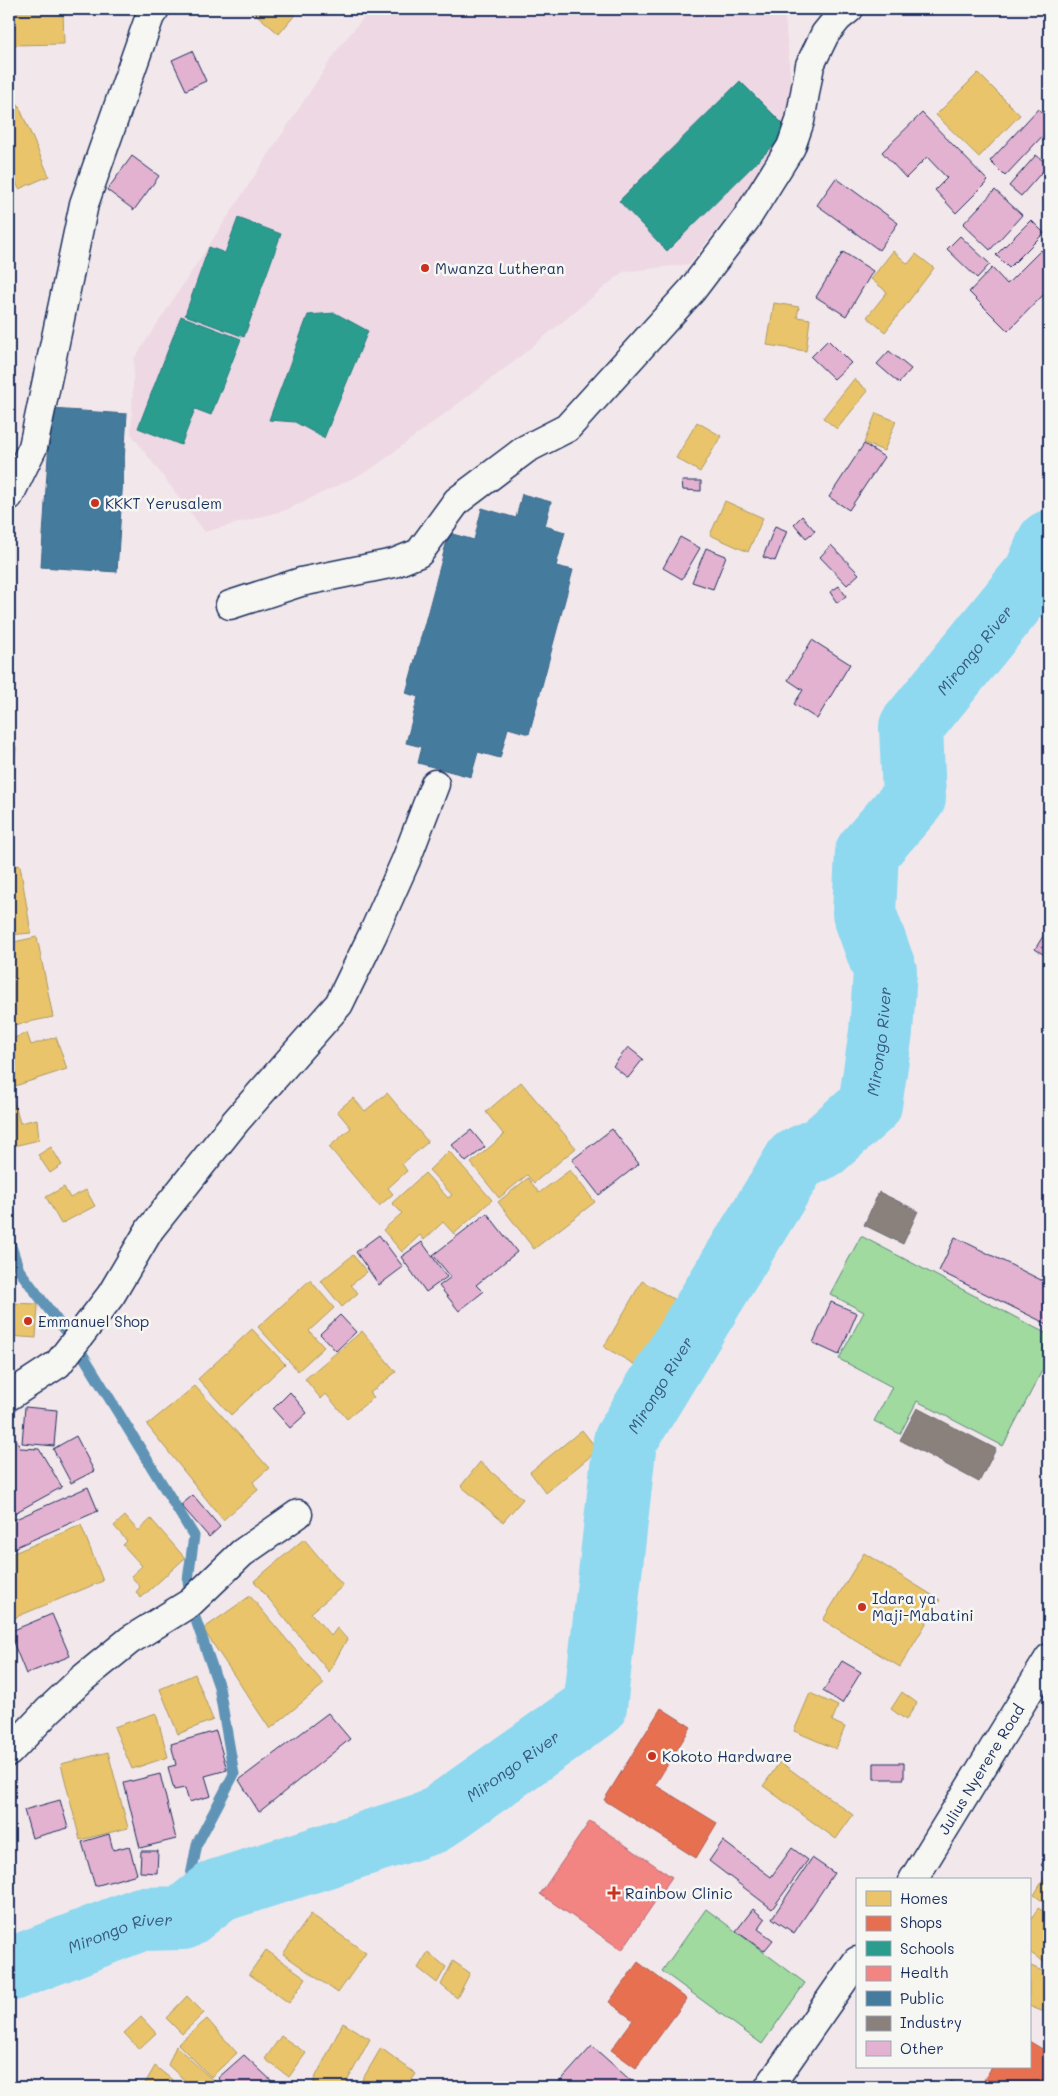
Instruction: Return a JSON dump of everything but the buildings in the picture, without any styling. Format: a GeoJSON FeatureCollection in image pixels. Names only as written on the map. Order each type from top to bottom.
{"type":"FeatureCollection","features":[{"type":"Feature","properties":{"kind":"main road"},"geometry":{"type":"LineString","coordinates":[[9,496],[33,447],[84,204],[150,16],[155,9]]}},
{"type":"Feature","properties":{"kind":"main road"},"geometry":{"type":"LineString","coordinates":[[230,605],[301,582],[394,563],[419,553],[457,501],[526,449],[567,428],[692,290],[746,220],[791,147],[800,121],[810,65],[825,34],[838,18],[849,9]]}},
{"type":"Feature","properties":{"kind":"main road"},"geometry":{"type":"LineString","coordinates":[[9,1396],[58,1364],[111,1295],[150,1229],[182,1187],[236,1121],[339,1004],[402,868],[435,784]]}},
{"type":"Feature","properties":{"kind":"main road"},"geometry":{"type":"LineString","coordinates":[[9,1752],[82,1679],[130,1640],[190,1603],[242,1553],[298,1514]]}},
{"type":"Feature","properties":{"kind":"main road","name":"Julius Nyerere Road"},"geometry":{"type":"LineString","coordinates":[[913,1878],[1049,1658]]}},
{"type":"Feature","properties":{"kind":"main road"},"geometry":{"type":"LineString","coordinates":[[770,2087],[856,1962]]}},
{"type":"Feature","properties":{"kind":"shaded area","name":"Mwanza Lutheran"},"geometry":{"type":"Polygon","coordinates":[[[371,9],[778,9],[785,16],[795,132],[689,264],[623,272],[511,364],[370,470],[286,510],[205,532],[131,434],[134,359],[340,46],[371,9]]]}},
{"type":"Feature","properties":{"kind":"green space"},"geometry":{"type":"Polygon","coordinates":[[[861,1236],[1049,1335],[1049,1357],[1003,1446],[917,1401],[900,1434],[874,1421],[892,1387],[839,1359],[864,1312],[830,1294],[861,1236]]]}},
{"type":"Feature","properties":{"kind":"green space"},"geometry":{"type":"Polygon","coordinates":[[[706,1909],[805,1983],[762,2044],[662,1971],[706,1909]]]}},
{"type":"Feature","properties":{"kind":"waterway","name":"Mirongo River"},"geometry":{"type":"LineString","coordinates":[[9,1970],[141,1919],[183,1918],[217,1891],[432,1822],[595,1707],[625,1441],[796,1160],[823,1147],[870,1105],[881,1032],[885,971],[864,913],[867,852],[914,798],[911,727],[1036,573],[1049,542]]}},
{"type":"Feature","properties":{"kind":"waterway"},"geometry":{"type":"LineString","coordinates":[[9,1240],[19,1270],[81,1352],[194,1536],[188,1580],[190,1603],[219,1687],[234,1774],[197,1844],[183,1918]]}},
{"type":"Feature","properties":{"kind":"place","name":"Mwanza Lutheran"},"geometry":{"type":"Point","coordinates":[425,268]}},
{"type":"Feature","properties":{"kind":"place","name":"KKKT Yerusalem"},"geometry":{"type":"Point","coordinates":[95,503]}},
{"type":"Feature","properties":{"kind":"place","name":"Emmanuel Shop"},"geometry":{"type":"Point","coordinates":[28,1321]}},
{"type":"Feature","properties":{"kind":"place","name":"Idara ya Maji-Mabatini"},"geometry":{"type":"Point","coordinates":[862,1607]}},
{"type":"Feature","properties":{"kind":"place","name":"Kokoto Hardware"},"geometry":{"type":"Point","coordinates":[652,1756]}},
{"type":"Feature","properties":{"kind":"place","name":"Rainbow Clinic"},"geometry":{"type":"Point","coordinates":[614,1893]}}]}
